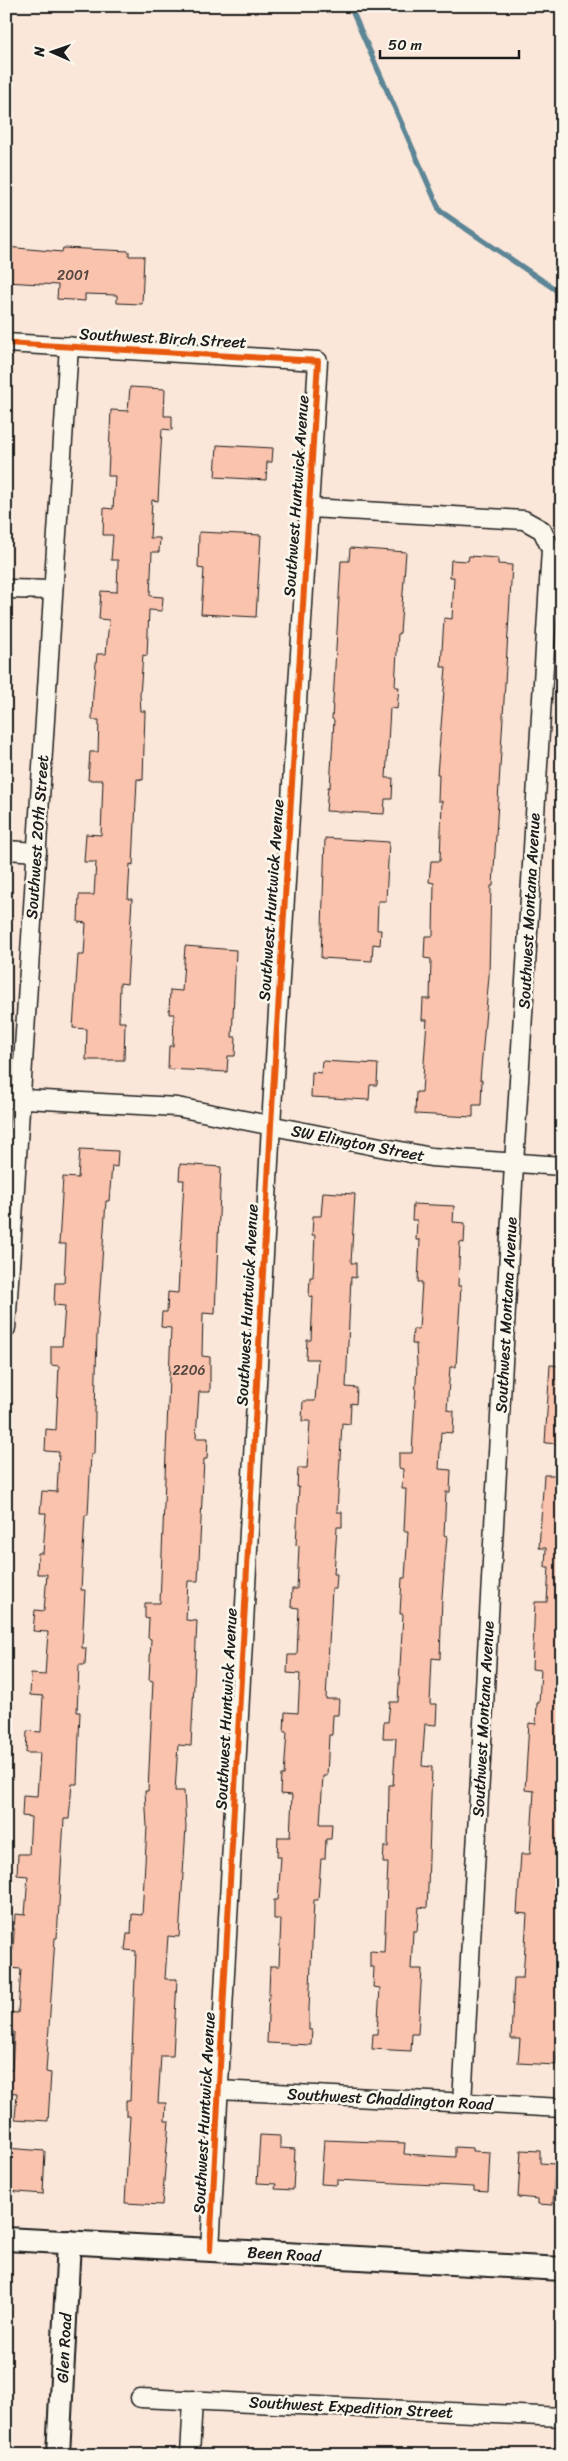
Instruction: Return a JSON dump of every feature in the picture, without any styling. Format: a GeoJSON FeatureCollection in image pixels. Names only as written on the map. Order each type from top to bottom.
{"type":"FeatureCollection","features":[{"type":"Feature","properties":{"kind":"street","name":"Southwest Birch Street"},"geometry":{"type":"LineString","coordinates":[[6,343],[318,361]]}},
{"type":"Feature","properties":{"kind":"street","name":"Southwest 20th Street"},"geometry":{"type":"LineString","coordinates":[[6,1328],[13,1098],[37,852],[69,346]]}},
{"type":"Feature","properties":{"kind":"street","name":"Southwest Huntwick Avenue"},"geometry":{"type":"LineString","coordinates":[[210,2250],[270,1125],[318,361]]}},
{"type":"Feature","properties":{"kind":"street","name":"Southwest Montana Avenue"},"geometry":{"type":"LineString","coordinates":[[310,508],[524,520],[542,530],[551,549],[514,1164],[462,2102]]}},
{"type":"Feature","properties":{"kind":"street"},"geometry":{"type":"LineString","coordinates":[[6,589],[53,590]]}},
{"type":"Feature","properties":{"kind":"street"},"geometry":{"type":"LineString","coordinates":[[6,850],[37,852]]}},
{"type":"Feature","properties":{"kind":"street","name":"SW Elington Street"},"geometry":{"type":"LineString","coordinates":[[13,1098],[177,1107],[431,1157],[562,1166]]}},
{"type":"Feature","properties":{"kind":"street","name":"Southwest Chaddington Road"},"geometry":{"type":"LineString","coordinates":[[219,2090],[562,2108]]}},
{"type":"Feature","properties":{"kind":"street","name":"Been Road"},"geometry":{"type":"LineString","coordinates":[[6,2239],[562,2269]]}},
{"type":"Feature","properties":{"kind":"street","name":"Glen Road"},"geometry":{"type":"LineString","coordinates":[[58,2455],[69,2242]]}},
{"type":"Feature","properties":{"kind":"street","name":"Southwest Expedition Street"},"geometry":{"type":"LineString","coordinates":[[140,2398],[562,2417]]}},
{"type":"Feature","properties":{"kind":"street"},"geometry":{"type":"LineString","coordinates":[[190,2455],[193,2400]]}},
{"type":"Feature","properties":{"kind":"building"},"geometry":{"type":"Polygon","coordinates":[[[6,247],[62,252],[63,248],[129,251],[129,256],[144,256],[142,304],[117,303],[117,295],[85,294],[85,301],[57,299],[58,285],[6,282],[6,247]]]}},
{"type":"Feature","properties":{"kind":"building"},"geometry":{"type":"Polygon","coordinates":[[[130,387],[165,389],[164,416],[172,416],[172,430],[162,429],[158,501],[152,500],[150,538],[160,538],[159,552],[152,552],[150,596],[163,597],[162,611],[149,610],[147,656],[143,655],[140,695],[141,711],[145,711],[143,780],[137,779],[133,865],[130,864],[128,899],[132,899],[127,984],[120,983],[119,1022],[125,1022],[124,1060],[86,1060],[87,1029],[73,1028],[78,955],[84,955],[86,923],[78,922],[79,895],[94,895],[96,862],[84,862],[86,834],[101,835],[103,780],[88,780],[90,752],[98,752],[99,720],[92,720],[97,654],[106,654],[109,620],[99,619],[101,591],[117,592],[118,560],[111,560],[113,535],[103,535],[104,508],[113,509],[115,476],[108,476],[111,410],[128,411],[130,387]]]}},
{"type":"Feature","properties":{"kind":"building"},"geometry":{"type":"Polygon","coordinates":[[[217,445],[273,448],[272,462],[267,462],[266,480],[215,477],[217,445]]]}},
{"type":"Feature","properties":{"kind":"building"},"geometry":{"type":"Polygon","coordinates":[[[199,532],[261,535],[256,617],[201,614],[204,569],[198,568],[199,532]]]}},
{"type":"Feature","properties":{"kind":"building"},"geometry":{"type":"Polygon","coordinates":[[[350,548],[406,552],[395,687],[399,687],[397,709],[390,708],[386,778],[393,778],[392,799],[385,799],[384,814],[326,811],[328,787],[330,787],[341,561],[349,561],[350,548]]]}},
{"type":"Feature","properties":{"kind":"building"},"geometry":{"type":"Polygon","coordinates":[[[469,556],[498,558],[498,564],[512,565],[493,886],[491,886],[489,976],[480,1080],[482,1080],[481,1105],[473,1105],[473,1117],[415,1114],[416,1092],[422,1092],[427,1020],[422,1020],[423,999],[430,999],[431,959],[424,958],[425,936],[433,936],[434,883],[429,882],[431,861],[440,861],[442,801],[438,801],[439,774],[437,774],[446,667],[441,667],[444,618],[452,619],[454,577],[450,577],[451,560],[468,561],[469,556]]]}},
{"type":"Feature","properties":{"kind":"building"},"geometry":{"type":"Polygon","coordinates":[[[325,838],[389,842],[386,901],[378,901],[377,930],[381,930],[380,945],[373,944],[372,961],[321,958],[325,838]]]}},
{"type":"Feature","properties":{"kind":"building"},"geometry":{"type":"Polygon","coordinates":[[[185,946],[236,950],[232,1037],[236,1037],[235,1056],[228,1056],[227,1072],[168,1069],[169,1046],[173,1046],[174,1014],[169,1014],[170,990],[182,991],[185,946]]]}},
{"type":"Feature","properties":{"kind":"building"},"geometry":{"type":"Polygon","coordinates":[[[322,1061],[378,1064],[377,1085],[370,1085],[369,1100],[311,1097],[312,1072],[321,1073],[322,1061]]]}},
{"type":"Feature","properties":{"kind":"building"},"geometry":{"type":"Polygon","coordinates":[[[80,1149],[118,1151],[117,1167],[112,1166],[109,1201],[106,1201],[97,1333],[94,1454],[91,1454],[88,1515],[85,1515],[81,1590],[85,1590],[82,1648],[86,1648],[85,1665],[79,1665],[77,1712],[80,1712],[77,1784],[72,1784],[69,1819],[64,1819],[46,2072],[51,2073],[48,2121],[15,2119],[17,2093],[6,2092],[6,2070],[12,2070],[14,2032],[6,2032],[6,2012],[18,2013],[21,1969],[8,1968],[9,1949],[13,1950],[15,1914],[25,1915],[28,1876],[17,1875],[18,1854],[29,1854],[31,1817],[22,1816],[23,1795],[37,1796],[40,1753],[26,1753],[27,1731],[41,1732],[43,1696],[30,1695],[31,1674],[45,1675],[48,1632],[33,1631],[35,1610],[44,1611],[47,1574],[37,1574],[38,1553],[43,1553],[46,1513],[40,1513],[42,1491],[57,1492],[59,1452],[45,1451],[46,1429],[56,1430],[59,1366],[51,1365],[51,1346],[62,1346],[65,1306],[54,1305],[55,1283],[64,1283],[66,1244],[59,1244],[63,1177],[78,1178],[80,1149]]]}},
{"type":"Feature","properties":{"kind":"building"},"geometry":{"type":"Polygon","coordinates":[[[180,1164],[221,1167],[215,1314],[203,1313],[202,1356],[210,1357],[210,1392],[199,1392],[196,1438],[208,1438],[207,1459],[204,1459],[198,1581],[188,1581],[186,1620],[197,1621],[191,1746],[178,1745],[175,1791],[184,1791],[186,1827],[179,1937],[168,1936],[165,1979],[177,1979],[173,2056],[161,2056],[158,2103],[166,2103],[165,2121],[169,2121],[162,2205],[125,2203],[130,2116],[126,2116],[126,2101],[130,2101],[136,1951],[125,1950],[127,1934],[131,1934],[132,1914],[142,1915],[147,1827],[145,1791],[148,1791],[153,1681],[149,1680],[151,1639],[148,1638],[149,1619],[145,1618],[145,1603],[160,1603],[171,1328],[161,1327],[162,1312],[167,1312],[168,1292],[178,1293],[184,1180],[179,1180],[180,1164]]]}},
{"type":"Feature","properties":{"kind":"building"},"geometry":{"type":"Polygon","coordinates":[[[323,1192],[355,1194],[351,1263],[356,1263],[356,1278],[351,1277],[346,1387],[357,1388],[356,1404],[351,1403],[350,1424],[342,1423],[337,1512],[342,1512],[342,1527],[337,1527],[334,1574],[337,1574],[336,1589],[332,1589],[326,1699],[339,1699],[338,1715],[333,1715],[332,1735],[329,1735],[327,1776],[323,1776],[320,1824],[332,1824],[331,1839],[326,1839],[325,1859],[321,1859],[318,1900],[314,1900],[309,2009],[309,2030],[312,2030],[311,2045],[267,2043],[270,1966],[279,1966],[281,1919],[274,1919],[274,1900],[278,1900],[281,1857],[277,1857],[278,1837],[290,1837],[292,1795],[280,1794],[281,1775],[284,1775],[287,1732],[284,1732],[285,1712],[298,1713],[300,1674],[287,1673],[288,1655],[297,1655],[299,1608],[291,1607],[292,1589],[297,1589],[299,1546],[296,1545],[298,1468],[307,1468],[310,1421],[302,1421],[303,1401],[315,1401],[318,1359],[306,1359],[307,1340],[311,1340],[313,1297],[309,1296],[310,1277],[313,1277],[315,1235],[312,1235],[313,1216],[321,1216],[323,1192]]]}},
{"type":"Feature","properties":{"kind":"building"},"geometry":{"type":"Polygon","coordinates":[[[413,1204],[454,1206],[453,1222],[465,1223],[464,1243],[460,1242],[458,1286],[461,1286],[456,1367],[450,1367],[447,1410],[454,1411],[453,1433],[441,1432],[439,1469],[451,1470],[450,1492],[446,1492],[444,1535],[447,1536],[442,1596],[440,1659],[432,1658],[430,1704],[437,1704],[436,1725],[425,1724],[422,1766],[432,1767],[428,1888],[427,1908],[419,1907],[417,1931],[413,1931],[411,1969],[422,1969],[418,2034],[412,2034],[411,2051],[372,2049],[373,2034],[377,2034],[380,1988],[373,1987],[374,1967],[370,1967],[370,1951],[384,1952],[388,1863],[383,1863],[384,1847],[388,1847],[389,1785],[393,1785],[396,1738],[383,1738],[384,1722],[388,1722],[390,1702],[398,1702],[403,1614],[400,1614],[402,1578],[405,1578],[408,1531],[404,1531],[406,1489],[402,1489],[403,1469],[399,1468],[399,1453],[412,1453],[417,1365],[416,1344],[412,1344],[413,1329],[419,1329],[422,1282],[418,1282],[420,1240],[416,1240],[417,1220],[412,1220],[413,1204]]]}},
{"type":"Feature","properties":{"kind":"building"},"geometry":{"type":"Polygon","coordinates":[[[550,1365],[562,1366],[562,1444],[545,1443],[550,1365]]]}},
{"type":"Feature","properties":{"kind":"building"},"geometry":{"type":"Polygon","coordinates":[[[544,1475],[562,1475],[562,1990],[556,2065],[518,2063],[520,2039],[511,2039],[514,1978],[523,1978],[527,1914],[517,1913],[521,1854],[530,1854],[534,1791],[525,1790],[529,1723],[536,1724],[541,1670],[532,1669],[535,1602],[547,1602],[549,1567],[545,1567],[546,1548],[539,1548],[544,1475]]]}},
{"type":"Feature","properties":{"kind":"building"},"geometry":{"type":"Polygon","coordinates":[[[260,2135],[280,2136],[280,2148],[295,2149],[293,2190],[275,2189],[276,2184],[257,2183],[260,2135]]]}},
{"type":"Feature","properties":{"kind":"building"},"geometry":{"type":"Polygon","coordinates":[[[324,2140],[405,2143],[404,2154],[455,2157],[455,2147],[473,2148],[473,2151],[490,2152],[488,2192],[474,2191],[474,2187],[337,2180],[337,2185],[321,2184],[324,2140]]]}},
{"type":"Feature","properties":{"kind":"building"},"geometry":{"type":"Polygon","coordinates":[[[6,2148],[45,2151],[43,2194],[6,2191],[6,2148]]]}},
{"type":"Feature","properties":{"kind":"building"},"geometry":{"type":"Polygon","coordinates":[[[521,2150],[540,2151],[540,2163],[555,2164],[553,2205],[538,2204],[538,2199],[518,2197],[521,2150]]]}},
{"type":"Feature","properties":{"kind":"waterway"},"geometry":{"type":"LineString","coordinates":[[350,6],[440,211],[562,294]]}},
{"type":"Feature","properties":{"kind":"cycle path"},"geometry":{"type":"LineString","coordinates":[[6,343],[318,361],[271,1125],[210,2250]]}}]}
